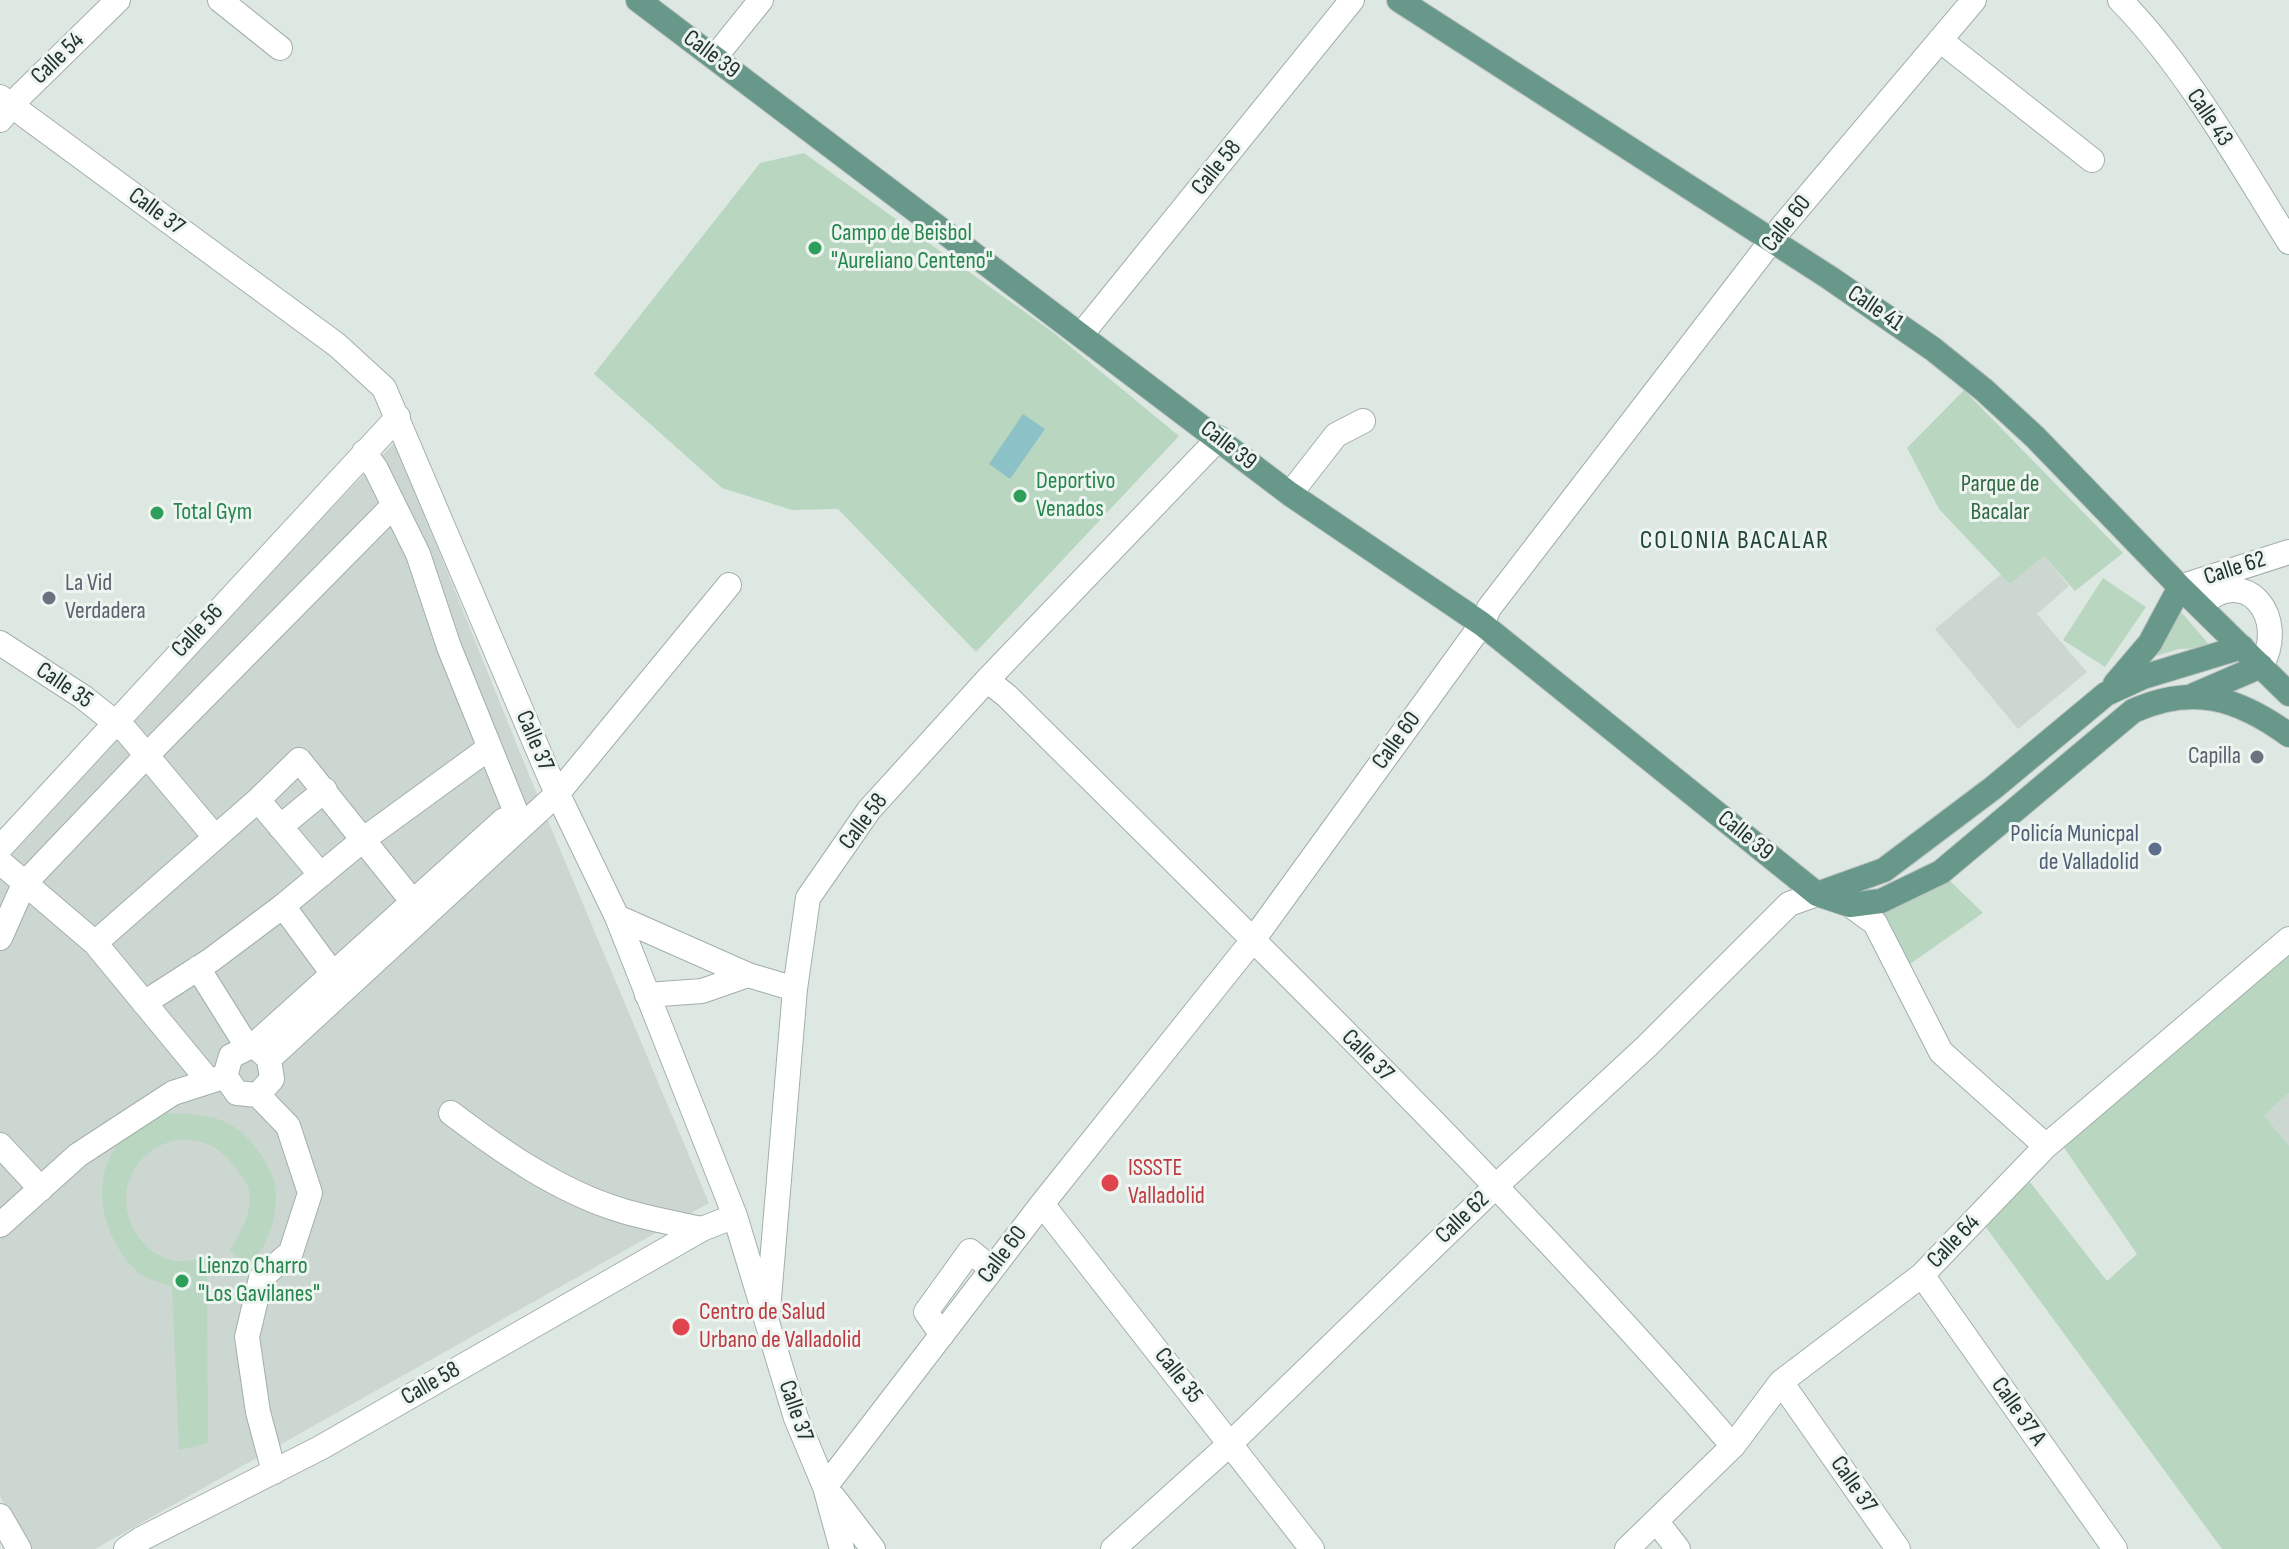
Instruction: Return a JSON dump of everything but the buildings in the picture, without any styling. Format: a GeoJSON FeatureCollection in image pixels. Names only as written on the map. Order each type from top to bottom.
{"type":"FeatureCollection","features":[{"type":"Feature","properties":{"kind":"main road","name":"Calle 39"},"geometry":{"type":"LineString","coordinates":[[638,0],[1290,494],[1482,624],[1817,894]]}},
{"type":"Feature","properties":{"kind":"main road","name":"Calle 41"},"geometry":{"type":"LineString","coordinates":[[1399,0],[1878,311],[1984,390],[2035,437],[2289,694]]}},
{"type":"Feature","properties":{"kind":"main road"},"geometry":{"type":"LineString","coordinates":[[1845,896],[1993,788],[2106,694],[2150,643],[2180,587]]}},
{"type":"Feature","properties":{"kind":"main road"},"geometry":{"type":"LineString","coordinates":[[2106,694],[2143,677],[2242,647]]}},
{"type":"Feature","properties":{"kind":"main road"},"geometry":{"type":"LineString","coordinates":[[1817,894],[1881,901],[1941,872],[2133,711],[2160,701],[2203,696],[2261,666]]}},
{"type":"Feature","properties":{"kind":"main road"},"geometry":{"type":"LineString","coordinates":[[2251,711],[2250,688],[2261,666]]}},
{"type":"Feature","properties":{"kind":"main road"},"geometry":{"type":"LineString","coordinates":[[2203,696],[2251,711],[2289,735]]}},
{"type":"Feature","properties":{"kind":"main road"},"geometry":{"type":"LineString","coordinates":[[1993,788],[2011,815]]}},
{"type":"Feature","properties":{"kind":"street","name":"Calle 54"},"geometry":{"type":"LineString","coordinates":[[4,107],[118,0]]}},
{"type":"Feature","properties":{"kind":"street"},"geometry":{"type":"LineString","coordinates":[[220,0],[280,48]]}},
{"type":"Feature","properties":{"kind":"street"},"geometry":{"type":"LineString","coordinates":[[715,57],[761,0]]}},
{"type":"Feature","properties":{"kind":"street","name":"Calle 58"},"geometry":{"type":"LineString","coordinates":[[1081,335],[1352,0]]}},
{"type":"Feature","properties":{"kind":"street","name":"Calle 60"},"geometry":{"type":"LineString","coordinates":[[825,1487],[1042,1204],[1253,940],[1482,624],[1489,608],[1772,242],[1974,0]]}},
{"type":"Feature","properties":{"kind":"street","name":"Calle 43"},"geometry":{"type":"LineString","coordinates":[[2120,0],[2136,16],[2205,108],[2289,242]]}},
{"type":"Feature","properties":{"kind":"street"},"geometry":{"type":"LineString","coordinates":[[1940,40],[2092,160]]}},
{"type":"Feature","properties":{"kind":"street","name":"Calle 37"},"geometry":{"type":"LineString","coordinates":[[4,107],[337,345],[384,388],[554,786],[617,917],[735,1216],[796,1418],[825,1487],[842,1549]]}},
{"type":"Feature","properties":{"kind":"street","name":"Calle 56"},"geometry":{"type":"LineString","coordinates":[[0,848],[120,727],[398,417]]}},
{"type":"Feature","properties":{"kind":"street"},"geometry":{"type":"LineString","coordinates":[[1290,494],[1336,435],[1363,421]]}},
{"type":"Feature","properties":{"kind":"street","name":"Calle 58"},"geometry":{"type":"LineString","coordinates":[[767,1324],[795,989],[808,898],[869,810],[987,680],[1219,438]]}},
{"type":"Feature","properties":{"kind":"street"},"geometry":{"type":"LineString","coordinates":[[364,452],[376,469],[418,554],[449,647],[515,810]]}},
{"type":"Feature","properties":{"kind":"street"},"geometry":{"type":"LineString","coordinates":[[0,938],[24,884],[146,755],[393,506]]}},
{"type":"Feature","properties":{"kind":"street","name":"Calle 62"},"geometry":{"type":"LineString","coordinates":[[2180,587],[2289,552]]}},
{"type":"Feature","properties":{"kind":"street"},"geometry":{"type":"LineString","coordinates":[[0,1225],[78,1155],[173,1093],[217,1078],[231,1056],[257,1050],[554,786],[729,585]]}},
{"type":"Feature","properties":{"kind":"street"},"geometry":{"type":"LineString","coordinates":[[2200,606],[2226,590],[2246,592],[2263,601],[2273,618],[2275,638],[2268,658],[2261,666]]}},
{"type":"Feature","properties":{"kind":"street","name":"Calle 35"},"geometry":{"type":"LineString","coordinates":[[0,643],[120,727],[215,837]]}},
{"type":"Feature","properties":{"kind":"street","name":"Calle 37"},"geometry":{"type":"LineString","coordinates":[[987,680],[1007,696],[1253,940],[1496,1186],[1733,1446]]}},
{"type":"Feature","properties":{"kind":"street"},"geometry":{"type":"LineString","coordinates":[[144,1003],[283,906],[364,839],[489,748]]}},
{"type":"Feature","properties":{"kind":"street"},"geometry":{"type":"LineString","coordinates":[[95,943],[299,760],[413,902]]}},
{"type":"Feature","properties":{"kind":"street"},"geometry":{"type":"LineString","coordinates":[[257,1050],[333,974],[515,810],[554,786]]}},
{"type":"Feature","properties":{"kind":"street"},"geometry":{"type":"LineString","coordinates":[[280,827],[325,790]]}},
{"type":"Feature","properties":{"kind":"street"},"geometry":{"type":"LineString","coordinates":[[258,800],[321,875]]}},
{"type":"Feature","properties":{"kind":"street"},"geometry":{"type":"LineString","coordinates":[[0,862],[95,943],[144,1003],[217,1078],[237,1093],[258,1095],[288,1126],[310,1193],[291,1252],[261,1278],[247,1337],[258,1412],[274,1472]]}},
{"type":"Feature","properties":{"kind":"street","name":"Calle 62"},"geometry":{"type":"LineString","coordinates":[[1113,1549],[1231,1443],[1496,1186],[1647,1046],[1789,904],[1817,894]]}},
{"type":"Feature","properties":{"kind":"street"},"geometry":{"type":"LineString","coordinates":[[1845,896],[1875,923],[1941,1052],[2046,1146]]}},
{"type":"Feature","properties":{"kind":"street"},"geometry":{"type":"LineString","coordinates":[[283,906],[333,974]]}},
{"type":"Feature","properties":{"kind":"street"},"geometry":{"type":"LineString","coordinates":[[617,917],[748,975],[795,989]]}},
{"type":"Feature","properties":{"kind":"street","name":"Calle 64"},"geometry":{"type":"LineString","coordinates":[[1627,1549],[1733,1446],[1781,1382],[1922,1275],[2046,1146],[2289,939]]}},
{"type":"Feature","properties":{"kind":"street"},"geometry":{"type":"LineString","coordinates":[[198,968],[257,1050],[272,1079],[258,1095]]}},
{"type":"Feature","properties":{"kind":"street"},"geometry":{"type":"LineString","coordinates":[[647,995],[702,991],[748,975]]}},
{"type":"Feature","properties":{"kind":"street"},"geometry":{"type":"LineString","coordinates":[[451,1113],[491,1143],[572,1191],[618,1209],[702,1229]]}},
{"type":"Feature","properties":{"kind":"street"},"geometry":{"type":"LineString","coordinates":[[0,1145],[41,1189]]}},
{"type":"Feature","properties":{"kind":"street","name":"Calle 35"},"geometry":{"type":"LineString","coordinates":[[1042,1204],[1312,1549]]}},
{"type":"Feature","properties":{"kind":"street","name":"Calle 58"},"geometry":{"type":"LineString","coordinates":[[137,1546],[320,1448],[702,1229],[735,1216]]}},
{"type":"Feature","properties":{"kind":"street","name":"Calle 37 A"},"geometry":{"type":"LineString","coordinates":[[1922,1275],[2115,1549]]}},
{"type":"Feature","properties":{"kind":"street","name":"Calle 37"},"geometry":{"type":"LineString","coordinates":[[1781,1382],[1898,1549]]}},
{"type":"Feature","properties":{"kind":"street"},"geometry":{"type":"LineString","coordinates":[[825,1487],[873,1549]]}},
{"type":"Feature","properties":{"kind":"street"},"geometry":{"type":"LineString","coordinates":[[0,1516],[19,1549]]}},
{"type":"Feature","properties":{"kind":"street"},"geometry":{"type":"LineString","coordinates":[[1657,1522],[1678,1549]]}},
{"type":"Feature","properties":{"kind":"shaded area"},"geometry":{"type":"Polygon","coordinates":[[[395,442],[540,802],[709,1203],[95,1549],[26,1549],[0,1496],[0,854],[395,442]]]}},
{"type":"Feature","properties":{"kind":"shaded area"},"geometry":{"type":"Polygon","coordinates":[[[2044,556],[2069,586],[2037,614],[2087,672],[2018,729],[1935,629],[2001,574],[2010,584],[2044,556]]]}},
{"type":"Feature","properties":{"kind":"shaded area"},"geometry":{"type":"Polygon","coordinates":[[[2289,1093],[2289,1146],[2264,1115],[2289,1093]]]}},
{"type":"Feature","properties":{"kind":"green space","name":"Campo de Beisbol \"Aureliano Centeno\""},"geometry":{"type":"Polygon","coordinates":[[[804,153],[1054,333],[1179,436],[976,652],[838,509],[792,510],[722,488],[594,374],[760,163],[804,153]]]}},
{"type":"Feature","properties":{"kind":"green space","name":"Parque de Bacalar"},"geometry":{"type":"Polygon","coordinates":[[[1964,390],[2123,553],[2075,591],[2044,556],[2010,584],[1939,509],[1907,448],[1964,390]]]}},
{"type":"Feature","properties":{"kind":"green space"},"geometry":{"type":"Polygon","coordinates":[[[2103,578],[2146,607],[2105,667],[2063,640],[2103,578]]]}},
{"type":"Feature","properties":{"kind":"green space"},"geometry":{"type":"Polygon","coordinates":[[[2177,607],[2212,648],[2179,649],[2143,660],[2177,607]]]}},
{"type":"Feature","properties":{"kind":"green space"},"geometry":{"type":"Polygon","coordinates":[[[1941,872],[1983,913],[1900,971],[1875,923],[1880,902],[1941,872]]]}},
{"type":"Feature","properties":{"kind":"green space"},"geometry":{"type":"Polygon","coordinates":[[[2289,932],[2289,1093],[2264,1115],[2289,1146],[2289,1549],[2222,1549],[1982,1222],[2030,1182],[2107,1281],[2137,1254],[2056,1136],[2289,932]]]}},
{"type":"Feature","properties":{"kind":"green space","name":"Lienzo Charro \"Los Gavilanes\""},"geometry":{"type":"Polygon","coordinates":[[[166,1113],[209,1117],[233,1126],[263,1158],[276,1191],[267,1240],[246,1266],[230,1250],[242,1228],[250,1195],[238,1171],[219,1151],[197,1141],[175,1141],[155,1148],[139,1163],[129,1182],[126,1205],[134,1230],[145,1245],[171,1260],[207,1258],[208,1443],[179,1450],[172,1287],[138,1272],[118,1249],[106,1220],[102,1189],[109,1159],[119,1143],[141,1125],[166,1113]]]}},
{"type":"Feature","properties":{"kind":"water"},"geometry":{"type":"Polygon","coordinates":[[[1023,414],[1045,429],[1010,479],[989,464],[1023,414]]]}},
{"type":"Feature","properties":{"kind":"place","name":"Campo de Beisbol \"Aureliano Centeno\""},"geometry":{"type":"Point","coordinates":[815,248]}},
{"type":"Feature","properties":{"kind":"place","name":"Deportivo Venados"},"geometry":{"type":"Point","coordinates":[1020,496]}},
{"type":"Feature","properties":{"kind":"place","name":"Total Gym"},"geometry":{"type":"Point","coordinates":[157,513]}},
{"type":"Feature","properties":{"kind":"place","name":"La Vid Verdadera"},"geometry":{"type":"Point","coordinates":[49,598]}},
{"type":"Feature","properties":{"kind":"place","name":"Capilla"},"geometry":{"type":"Point","coordinates":[2257,757]}},
{"type":"Feature","properties":{"kind":"place","name":"Policía Municpal de Valladolid"},"geometry":{"type":"Point","coordinates":[2155,849]}},
{"type":"Feature","properties":{"kind":"place","name":"ISSSTE Valladolid"},"geometry":{"type":"Point","coordinates":[1110,1183]}},
{"type":"Feature","properties":{"kind":"place","name":"Lienzo Charro \"Los Gavilanes\""},"geometry":{"type":"Point","coordinates":[182,1281]}},
{"type":"Feature","properties":{"kind":"place","name":"Centro de Salud Urbano de Valladolid"},"geometry":{"type":"Point","coordinates":[681,1327]}},
{"type":"Feature","properties":{"kind":"district","name":"COLONIA BACALAR"},"geometry":{"type":"Point","coordinates":[1735,541]}}]}
